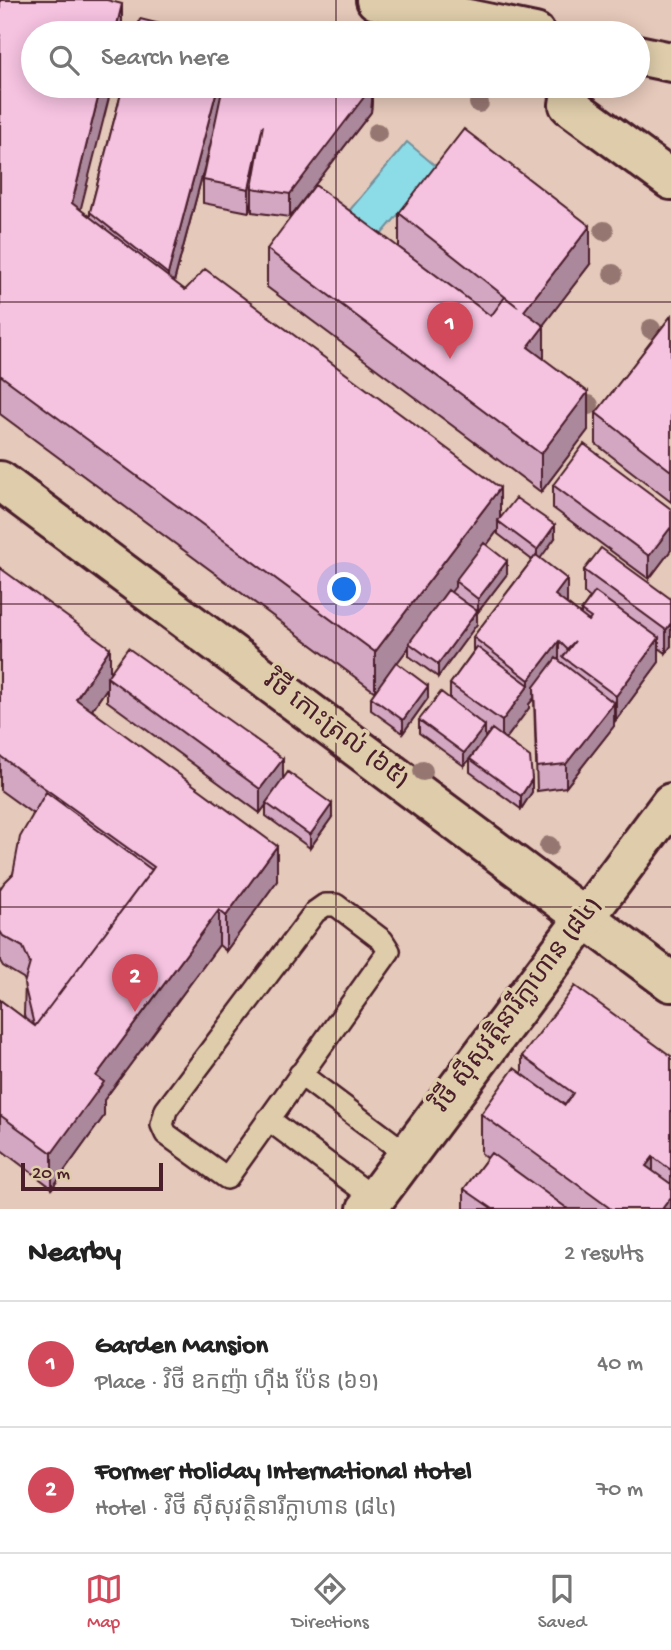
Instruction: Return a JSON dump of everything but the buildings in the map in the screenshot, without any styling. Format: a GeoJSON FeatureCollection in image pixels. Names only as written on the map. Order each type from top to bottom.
{"type":"FeatureCollection","features":[{"type":"Feature","properties":{"kind":"street"},"geometry":{"type":"LineString","coordinates":[[376,0],[441,7],[492,21]]}},
{"type":"Feature","properties":{"kind":"street"},"geometry":{"type":"LineString","coordinates":[[650,58],[671,62]]}},
{"type":"Feature","properties":{"kind":"street"},"geometry":{"type":"LineString","coordinates":[[570,98],[569,106],[671,180]]}},
{"type":"Feature","properties":{"kind":"street","name":"វិថី កោះត្រល់ (៦៥)"},"geometry":{"type":"LineString","coordinates":[[0,481],[671,982]]}},
{"type":"Feature","properties":{"kind":"street","name":"វិថី ស៊ីសុវត្ថិនារីក្លាហាន (៨៤)"},"geometry":{"type":"LineString","coordinates":[[371,1204],[671,803]]}},
{"type":"Feature","properties":{"kind":"lane"},"geometry":{"type":"LineString","coordinates":[[325,905],[336,905],[382,940],[390,951],[300,1074],[227,1178],[166,1134],[162,1125],[166,1110],[315,912],[325,905]]}},
{"type":"Feature","properties":{"kind":"lane"},"geometry":{"type":"LineString","coordinates":[[300,1074],[408,1155]]}},
{"type":"Feature","properties":{"kind":"lane"},"geometry":{"type":"LineString","coordinates":[[268,1119],[371,1204]]}},
{"type":"Feature","properties":{"kind":"water"},"geometry":{"type":"Polygon","coordinates":[[[407,142],[438,168],[374,243],[344,217],[407,142]]]}},
{"type":"Feature","properties":{"kind":"place","name":"Garden Mansion"},"geometry":{"type":"Point","coordinates":[450,359]}},
{"type":"Feature","properties":{"kind":"place","name":"Former Holiday International Hotel"},"geometry":{"type":"Point","coordinates":[135,1012]}}]}
